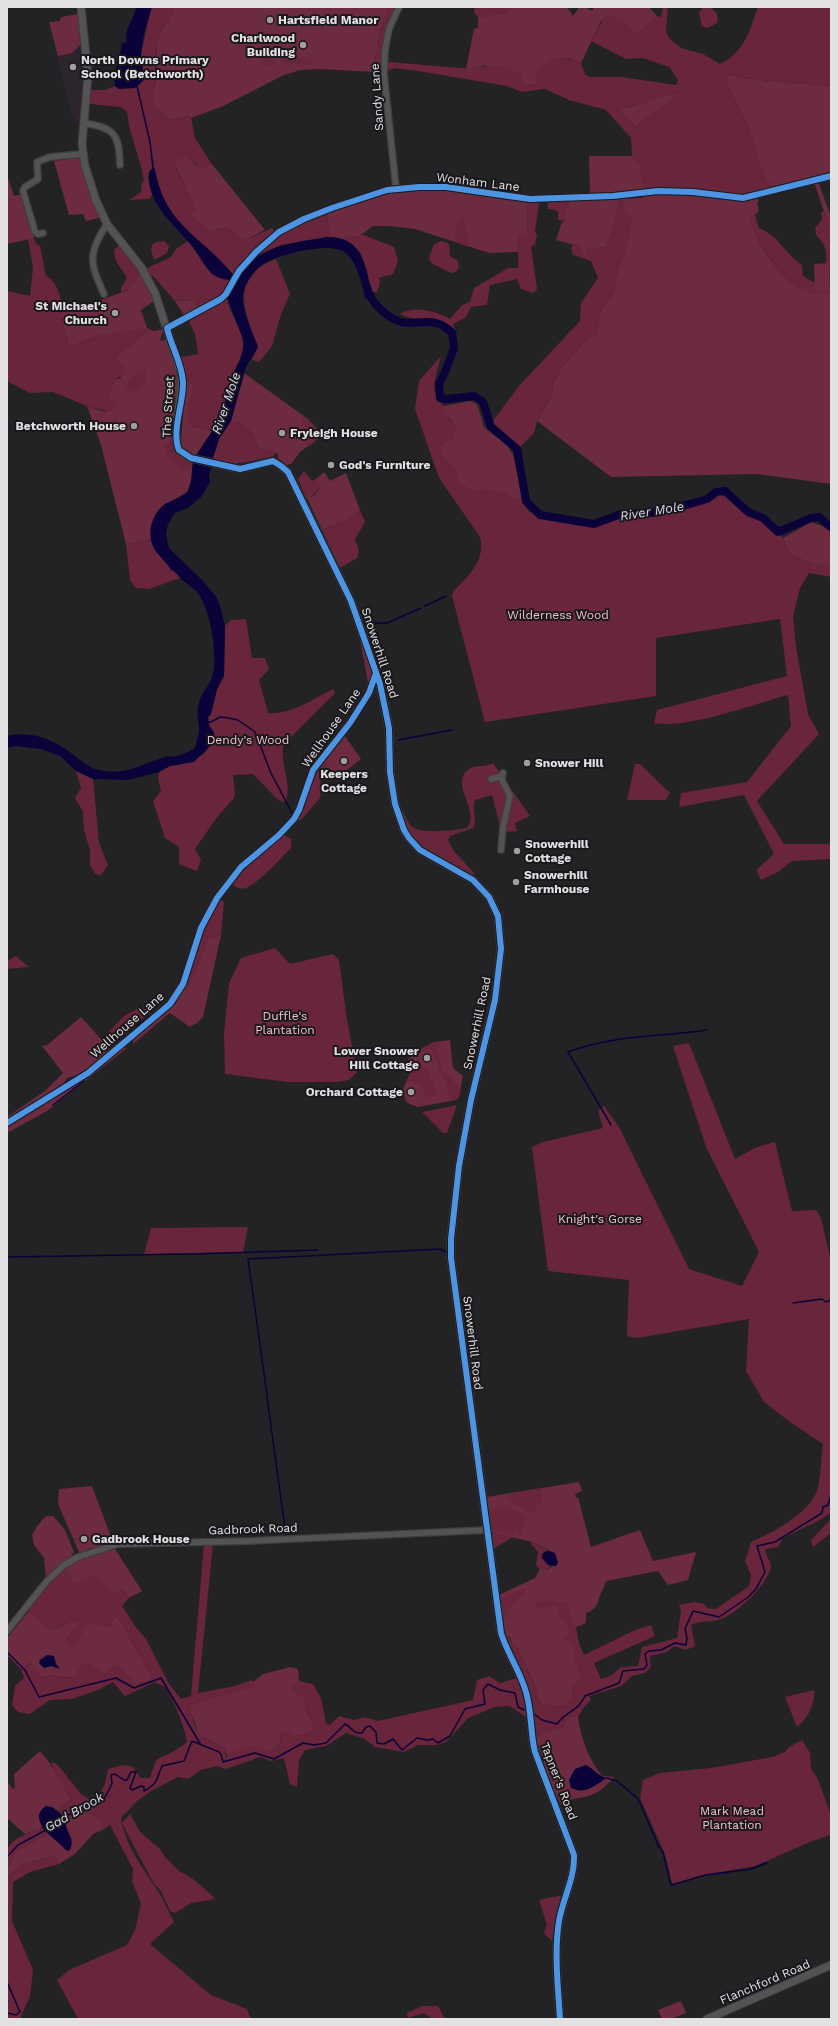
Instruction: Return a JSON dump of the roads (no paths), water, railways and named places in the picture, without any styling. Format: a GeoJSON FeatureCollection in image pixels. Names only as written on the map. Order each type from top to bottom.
{"type":"FeatureCollection","features":[{"type":"Feature","properties":{"kind":"street","name":"The Street"},"geometry":{"type":"LineString","coordinates":[[81,7],[88,76],[82,154],[96,200],[107,224],[141,267],[148,279],[162,312],[182,373],[183,383],[177,445],[184,455],[191,458]]}},
{"type":"Feature","properties":{"kind":"street","name":"Sandy Lane"},"geometry":{"type":"LineString","coordinates":[[396,188],[384,74],[385,50],[389,29],[399,7]]}},
{"type":"Feature","properties":{"kind":"street"},"geometry":{"type":"LineString","coordinates":[[84,123],[102,127],[114,133],[118,141],[120,165]]}},
{"type":"Feature","properties":{"kind":"street"},"geometry":{"type":"LineString","coordinates":[[43,233],[38,234],[35,232],[23,191],[25,187],[38,179],[37,162],[50,157],[82,154]]}},
{"type":"Feature","properties":{"kind":"street","name":"Wonham Lane"},"geometry":{"type":"LineString","coordinates":[[167,328],[221,300],[239,271],[256,252],[279,232],[304,219],[374,193],[396,188],[446,187],[530,199],[613,196],[658,190],[693,192],[743,198],[831,176]]}},
{"type":"Feature","properties":{"kind":"street"},"geometry":{"type":"LineString","coordinates":[[104,294],[93,271],[92,259],[94,246],[107,224]]}},
{"type":"Feature","properties":{"kind":"street","name":"Snowerhill Road"},"geometry":{"type":"LineString","coordinates":[[191,458],[212,464],[240,469],[273,461],[282,466],[288,472],[351,601],[376,674],[382,693],[389,728],[394,804],[404,830],[420,850],[466,875],[481,887],[494,906],[498,916],[501,937],[500,963],[495,1000],[471,1100],[459,1166],[451,1238],[451,1258],[465,1373],[487,1530]]}},
{"type":"Feature","properties":{"kind":"street","name":"Wellhouse Lane"},"geometry":{"type":"LineString","coordinates":[[7,1123],[88,1073],[170,1004],[183,984],[201,928],[217,898],[241,867],[287,827],[294,819],[300,810],[313,770],[350,723],[369,693],[376,674]]}},
{"type":"Feature","properties":{"kind":"street","name":"Wellhouse Lane"},"geometry":{"type":"LineString","coordinates":[[369,693],[382,693]]}},
{"type":"Feature","properties":{"kind":"street"},"geometry":{"type":"LineString","coordinates":[[491,779],[502,775],[510,796],[503,828],[501,850]]}},
{"type":"Feature","properties":{"kind":"street","name":"Gadbrook Road"},"geometry":{"type":"LineString","coordinates":[[7,1631],[47,1581],[64,1565],[78,1557],[118,1544],[265,1540],[487,1530]]}},
{"type":"Feature","properties":{"kind":"street","name":"Tapner's Road"},"geometry":{"type":"LineString","coordinates":[[487,1530],[501,1633],[525,1690],[530,1708],[531,1735],[535,1752],[574,1855],[573,1872],[561,1909],[557,1933],[560,2019]]}},
{"type":"Feature","properties":{"kind":"street","name":"Flanchford Road"},"geometry":{"type":"LineString","coordinates":[[707,2019],[831,1965]]}},
{"type":"Feature","properties":{"kind":"water"},"geometry":{"type":"Polygon","coordinates":[[[136,7],[152,7],[144,34],[141,55],[144,80],[135,88],[119,89],[115,86],[114,74],[122,43],[127,42],[127,29],[136,7]]]}},
{"type":"Feature","properties":{"kind":"water"},"geometry":{"type":"Polygon","coordinates":[[[153,168],[155,169],[160,189],[176,218],[222,262],[234,276],[232,280],[221,278],[211,272],[192,246],[165,216],[150,189],[149,174],[153,168]]]}},
{"type":"Feature","properties":{"kind":"water"},"geometry":{"type":"Polygon","coordinates":[[[327,237],[348,241],[355,247],[364,262],[371,291],[374,294],[366,300],[358,271],[351,258],[340,250],[322,248],[300,251],[279,257],[263,264],[247,282],[243,295],[244,307],[248,321],[258,347],[246,367],[231,421],[219,439],[212,461],[195,457],[221,418],[231,379],[240,360],[243,349],[243,339],[227,297],[236,280],[246,267],[267,251],[279,246],[327,237]]]}},
{"type":"Feature","properties":{"kind":"water"},"geometry":{"type":"Polygon","coordinates":[[[193,462],[212,467],[209,475],[210,482],[202,496],[188,508],[175,513],[168,524],[166,535],[169,548],[203,581],[217,598],[225,626],[224,676],[217,689],[211,714],[208,717],[209,725],[214,733],[210,746],[194,762],[170,766],[159,772],[128,780],[93,779],[76,771],[60,756],[41,749],[15,746],[7,748],[7,736],[16,734],[34,735],[59,745],[92,768],[112,772],[129,770],[168,756],[175,757],[195,748],[199,732],[197,713],[199,703],[213,673],[214,644],[210,623],[204,604],[198,593],[171,570],[156,551],[151,536],[152,524],[160,508],[182,496],[189,489],[193,462]]]}},
{"type":"Feature","properties":{"kind":"water"},"geometry":{"type":"Polygon","coordinates":[[[546,1551],[555,1553],[558,1563],[556,1566],[548,1565],[542,1558],[542,1554],[546,1551]]]}},
{"type":"Feature","properties":{"kind":"water"},"geometry":{"type":"Polygon","coordinates":[[[47,1655],[54,1656],[56,1664],[60,1669],[51,1666],[44,1668],[39,1663],[40,1660],[47,1655]]]}},
{"type":"Feature","properties":{"kind":"water"},"geometry":{"type":"Polygon","coordinates":[[[586,1765],[601,1776],[607,1778],[586,1790],[576,1790],[571,1788],[569,1780],[575,1769],[586,1765]]]}},
{"type":"Feature","properties":{"kind":"water"},"geometry":{"type":"Polygon","coordinates":[[[46,1806],[52,1807],[65,1819],[66,1828],[72,1843],[69,1851],[66,1850],[45,1830],[41,1823],[39,1817],[40,1812],[46,1806]]]}},
{"type":"Feature","properties":{"kind":"waterway"},"geometry":{"type":"LineString","coordinates":[[137,86],[150,142],[153,169]]}},
{"type":"Feature","properties":{"kind":"waterway","name":"River Mole"},"geometry":{"type":"LineString","coordinates":[[367,287],[375,304],[390,317],[406,323],[425,322],[443,325],[452,332],[454,348],[439,384],[440,398],[447,399],[474,396],[483,402],[491,427],[517,449],[526,501],[540,515],[594,524],[621,514],[652,513],[690,504],[707,499],[716,492],[725,491],[748,512],[763,518],[778,532],[811,518],[819,517],[831,527]]}},
{"type":"Feature","properties":{"kind":"waterway"},"geometry":{"type":"LineString","coordinates":[[425,606],[446,596]]}},
{"type":"Feature","properties":{"kind":"waterway"},"geometry":{"type":"LineString","coordinates":[[365,623],[387,623],[421,608]]}},
{"type":"Feature","properties":{"kind":"waterway"},"geometry":{"type":"LineString","coordinates":[[207,722],[211,722],[220,717],[238,720],[255,732],[271,773],[292,813]]}},
{"type":"Feature","properties":{"kind":"waterway"},"geometry":{"type":"LineString","coordinates":[[398,740],[452,730]]}},
{"type":"Feature","properties":{"kind":"waterway"},"geometry":{"type":"LineString","coordinates":[[137,1026],[166,1004],[171,998]]}},
{"type":"Feature","properties":{"kind":"waterway"},"geometry":{"type":"LineString","coordinates":[[611,1125],[568,1052],[585,1046],[619,1039],[707,1030]]}},
{"type":"Feature","properties":{"kind":"waterway"},"geometry":{"type":"LineString","coordinates":[[53,1105],[84,1081]]}},
{"type":"Feature","properties":{"kind":"waterway"},"geometry":{"type":"LineString","coordinates":[[267,1395],[248,1259],[440,1249],[446,1252]]}},
{"type":"Feature","properties":{"kind":"waterway"},"geometry":{"type":"LineString","coordinates":[[7,1257],[318,1250]]}},
{"type":"Feature","properties":{"kind":"waterway"},"geometry":{"type":"LineString","coordinates":[[793,1303],[822,1299],[826,1302],[831,1300]]}},
{"type":"Feature","properties":{"kind":"waterway"},"geometry":{"type":"LineString","coordinates":[[267,1397],[286,1536]]}},
{"type":"Feature","properties":{"kind":"waterway","name":"Gad Brook"},"geometry":{"type":"LineString","coordinates":[[533,1713],[542,1720],[557,1724],[564,1716],[579,1706],[585,1696],[619,1683],[623,1671],[644,1669],[647,1665],[645,1654],[649,1651],[661,1650],[675,1643],[686,1645],[687,1638],[685,1629],[693,1611],[719,1617],[747,1598],[756,1589],[765,1572],[757,1546],[775,1542],[822,1513],[823,1507],[828,1505],[831,1495]]}},
{"type":"Feature","properties":{"kind":"waterway"},"geometry":{"type":"LineString","coordinates":[[13,1627],[51,1581]]}},
{"type":"Feature","properties":{"kind":"waterway"},"geometry":{"type":"LineString","coordinates":[[7,1652],[25,1670],[39,1697],[116,1678],[134,1688],[161,1678],[201,1745]]}},
{"type":"Feature","properties":{"kind":"waterway","name":"Gad Brook"},"geometry":{"type":"LineString","coordinates":[[64,1818],[92,1800],[105,1797],[112,1784],[111,1775],[115,1774],[124,1780],[127,1780],[131,1772],[136,1772],[130,1788],[132,1790],[141,1786],[144,1787],[144,1791],[149,1788],[155,1783],[162,1766],[184,1761],[192,1741],[219,1752],[223,1762],[255,1753],[274,1759],[303,1743],[314,1745],[326,1743],[345,1724],[359,1733],[362,1733],[366,1727],[370,1726],[376,1732],[377,1743],[384,1744],[393,1739],[402,1750],[417,1738],[427,1740],[433,1739],[438,1743],[450,1736],[465,1709],[485,1704],[483,1690],[488,1684],[500,1690],[515,1693],[518,1707],[524,1710]]}},
{"type":"Feature","properties":{"kind":"waterway"},"geometry":{"type":"LineString","coordinates":[[607,1778],[617,1781],[637,1798],[658,1845],[663,1852],[671,1885],[706,1875],[751,1869],[767,1863]]}},
{"type":"Feature","properties":{"kind":"waterway","name":"Gad Brook"},"geometry":{"type":"LineString","coordinates":[[7,1857],[18,1845],[46,1830]]}},
{"type":"Feature","properties":{"kind":"waterway","name":"Gad Brook"},"geometry":{"type":"LineString","coordinates":[[7,1982],[20,2012],[16,2015],[7,2013]]}},
{"type":"Feature","properties":{"kind":"place","name":"Hartsfield Manor"},"geometry":{"type":"Point","coordinates":[270,20]}},
{"type":"Feature","properties":{"kind":"place","name":"Charlwood Building"},"geometry":{"type":"Point","coordinates":[303,45]}},
{"type":"Feature","properties":{"kind":"place","name":"North Downs Primary School (Betchworth)"},"geometry":{"type":"Point","coordinates":[73,67]}},
{"type":"Feature","properties":{"kind":"place","name":"St Michael's Church"},"geometry":{"type":"Point","coordinates":[115,313]}},
{"type":"Feature","properties":{"kind":"place","name":"Betchworth House"},"geometry":{"type":"Point","coordinates":[134,426]}},
{"type":"Feature","properties":{"kind":"place","name":"Fryleigh House"},"geometry":{"type":"Point","coordinates":[282,433]}},
{"type":"Feature","properties":{"kind":"place","name":"God's Furniture"},"geometry":{"type":"Point","coordinates":[331,465]}},
{"type":"Feature","properties":{"kind":"place","name":"Keepers Cottage"},"geometry":{"type":"Point","coordinates":[344,761]}},
{"type":"Feature","properties":{"kind":"place","name":"Snower Hill"},"geometry":{"type":"Point","coordinates":[527,763]}},
{"type":"Feature","properties":{"kind":"place","name":"Snowerhill Cottage"},"geometry":{"type":"Point","coordinates":[517,851]}},
{"type":"Feature","properties":{"kind":"place","name":"Snowerhill Farmhouse"},"geometry":{"type":"Point","coordinates":[516,882]}},
{"type":"Feature","properties":{"kind":"place","name":"Lower Snower Hill Cottage"},"geometry":{"type":"Point","coordinates":[427,1058]}},
{"type":"Feature","properties":{"kind":"place","name":"Orchard Cottage"},"geometry":{"type":"Point","coordinates":[411,1092]}},
{"type":"Feature","properties":{"kind":"place","name":"Gadbrook House"},"geometry":{"type":"Point","coordinates":[84,1539]}},
{"type":"Feature","properties":{"kind":"park label","name":"Wilderness Wood"},"geometry":{"type":"Point","coordinates":[558,615]}},
{"type":"Feature","properties":{"kind":"park label","name":"Dendy's Wood"},"geometry":{"type":"Point","coordinates":[248,740]}},
{"type":"Feature","properties":{"kind":"park label","name":"Duffle's Plantation"},"geometry":{"type":"Point","coordinates":[285,1023]}},
{"type":"Feature","properties":{"kind":"park label","name":"Knight's Gorse"},"geometry":{"type":"Point","coordinates":[600,1219]}},
{"type":"Feature","properties":{"kind":"park label","name":"Mark Mead Plantation"},"geometry":{"type":"Point","coordinates":[732,1818]}}]}
